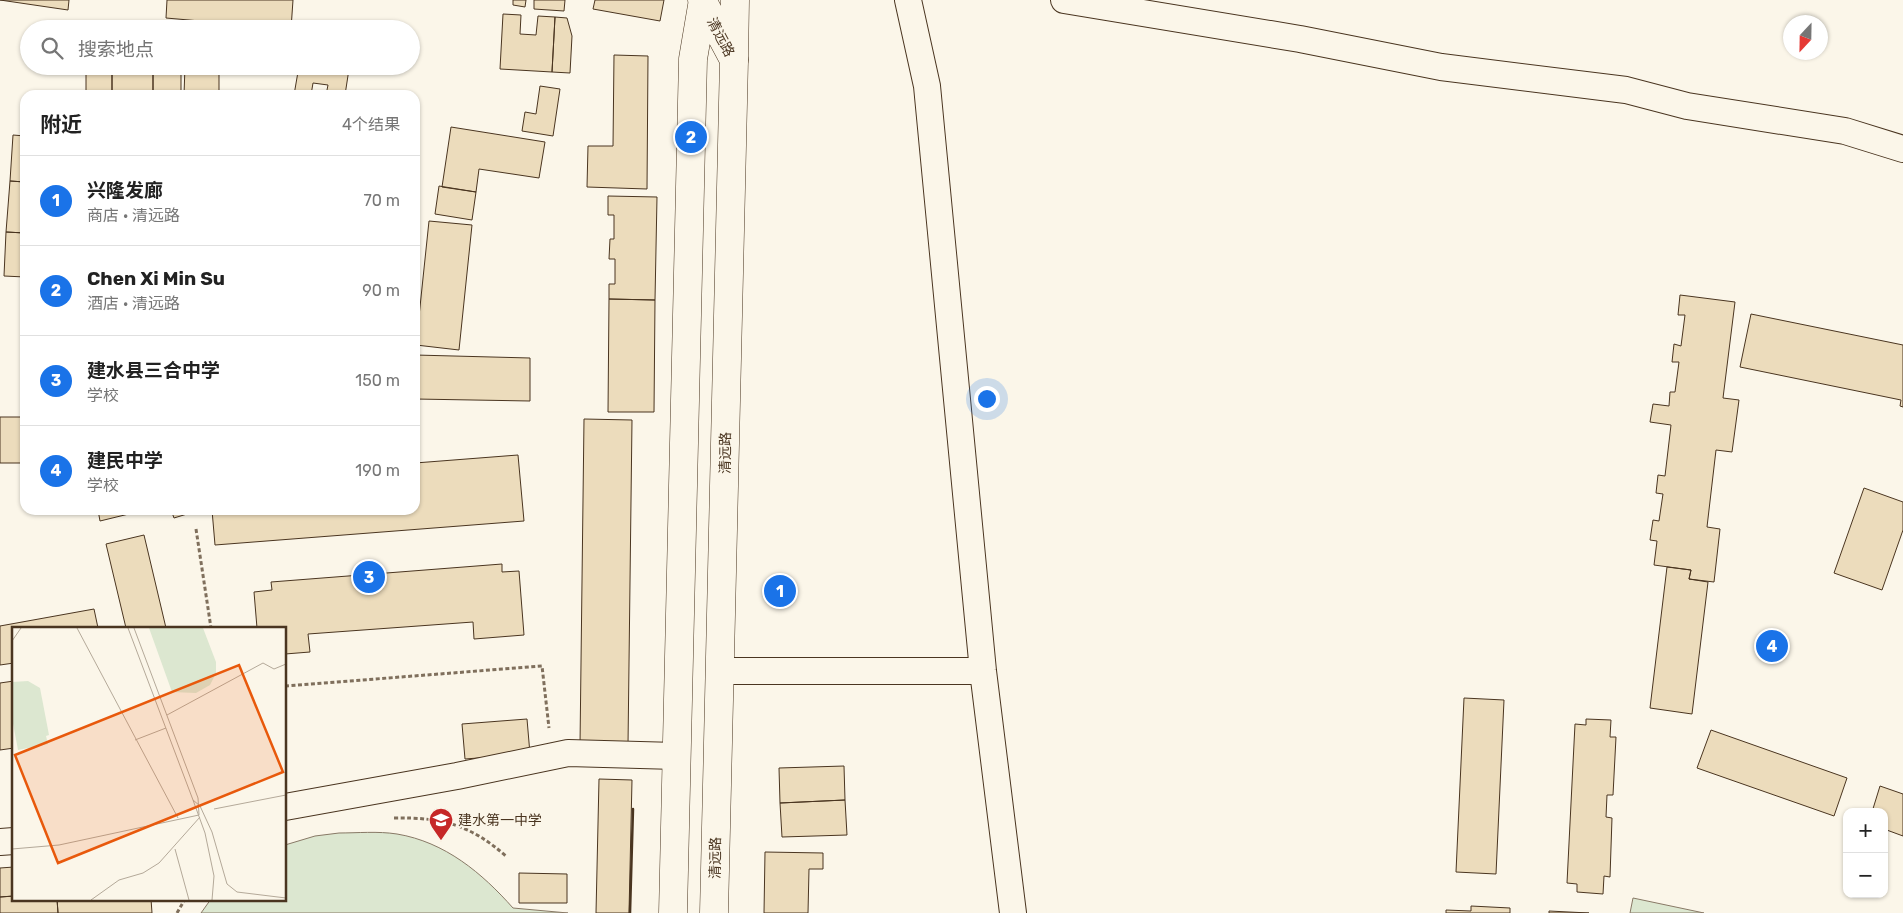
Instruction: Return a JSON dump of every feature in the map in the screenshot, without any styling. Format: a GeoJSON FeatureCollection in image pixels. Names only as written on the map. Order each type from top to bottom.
{"type":"FeatureCollection","features":[{"type":"Feature","properties":{"kind":"main road"},"geometry":{"type":"LineString","coordinates":[[734,60],[735,0]]}},
{"type":"Feature","properties":{"kind":"main road","name":"清远路"},"geometry":{"type":"LineString","coordinates":[[703,1],[734,60],[714,913]]}},
{"type":"Feature","properties":{"kind":"main road","name":"清远路"},"geometry":{"type":"LineString","coordinates":[[673,913],[694,59],[703,1]]}},
{"type":"Feature","properties":{"kind":"street"},"geometry":{"type":"LineString","coordinates":[[908,0],[927,86],[983,672],[1013,913]]}},
{"type":"Feature","properties":{"kind":"street"},"geometry":{"type":"LineString","coordinates":[[1064,0],[1300,38],[1441,67],[1626,90],[1687,106],[1845,132],[1903,149]]}},
{"type":"Feature","properties":{"kind":"street"},"geometry":{"type":"LineString","coordinates":[[720,671],[983,672]]}},
{"type":"Feature","properties":{"kind":"street"},"geometry":{"type":"LineString","coordinates":[[286,807],[457,776],[568,753],[676,756]]}},
{"type":"Feature","properties":{"kind":"path"},"geometry":{"type":"LineString","coordinates":[[196,529],[211,627]]}},
{"type":"Feature","properties":{"kind":"path"},"geometry":{"type":"LineString","coordinates":[[286,686],[542,666],[553,756]]}},
{"type":"Feature","properties":{"kind":"path"},"geometry":{"type":"LineString","coordinates":[[385,819],[417,818],[440,820],[464,828],[486,839],[507,857]]}},
{"type":"Feature","properties":{"kind":"path"},"geometry":{"type":"LineString","coordinates":[[177,913],[184,900]]}},
{"type":"Feature","properties":{"kind":"green space"},"geometry":{"type":"Polygon","coordinates":[[[339,833],[382,833],[414,838],[431,844],[461,861],[489,883],[513,908],[568,913],[201,913],[210,900],[286,900],[286,845],[315,836],[339,833]]]}},
{"type":"Feature","properties":{"kind":"green space"},"geometry":{"type":"Polygon","coordinates":[[[1633,898],[1704,913],[1630,913],[1633,898]]]}},
{"type":"Feature","properties":{"kind":"building"},"geometry":{"type":"Polygon","coordinates":[[[0,0],[69,0],[68,10],[0,0]]]}},
{"type":"Feature","properties":{"kind":"building"},"geometry":{"type":"Polygon","coordinates":[[[167,0],[293,0],[292,20],[189,20],[166,18],[167,0]]]}},
{"type":"Feature","properties":{"kind":"building"},"geometry":{"type":"Polygon","coordinates":[[[513,0],[526,0],[525,7],[513,5],[513,0]]]}},
{"type":"Feature","properties":{"kind":"building"},"geometry":{"type":"Polygon","coordinates":[[[534,0],[565,0],[564,11],[534,9],[534,0]]]}},
{"type":"Feature","properties":{"kind":"building"},"geometry":{"type":"Polygon","coordinates":[[[595,0],[664,0],[660,21],[593,9],[595,0]]]}},
{"type":"Feature","properties":{"kind":"building"},"geometry":{"type":"Polygon","coordinates":[[[503,14],[521,15],[520,34],[536,35],[538,16],[555,17],[552,72],[500,69],[503,14]]]}},
{"type":"Feature","properties":{"kind":"building"},"geometry":{"type":"Polygon","coordinates":[[[555,17],[567,18],[572,36],[570,73],[552,72],[555,17]]]}},
{"type":"Feature","properties":{"kind":"building"},"geometry":{"type":"Polygon","coordinates":[[[614,55],[648,56],[647,189],[587,187],[588,146],[613,146],[614,55]]]}},
{"type":"Feature","properties":{"kind":"building"},"geometry":{"type":"Polygon","coordinates":[[[86,75],[112,75],[112,90],[86,90],[86,75]]]}},
{"type":"Feature","properties":{"kind":"building"},"geometry":{"type":"Polygon","coordinates":[[[112,75],[153,75],[153,90],[112,90],[112,75]]]}},
{"type":"Feature","properties":{"kind":"building"},"geometry":{"type":"Polygon","coordinates":[[[153,75],[181,75],[181,90],[153,90],[153,75]]]}},
{"type":"Feature","properties":{"kind":"building"},"geometry":{"type":"Polygon","coordinates":[[[185,75],[219,75],[219,90],[184,90],[185,75]]]}},
{"type":"Feature","properties":{"kind":"building"},"geometry":{"type":"Polygon","coordinates":[[[297,75],[348,75],[346,90],[327,90],[328,85],[313,83],[312,90],[295,90],[297,75]]]}},
{"type":"Feature","properties":{"kind":"building"},"geometry":{"type":"Polygon","coordinates":[[[540,86],[560,89],[553,136],[522,131],[525,112],[536,114],[540,86]]]}},
{"type":"Feature","properties":{"kind":"building"},"geometry":{"type":"Polygon","coordinates":[[[451,127],[545,142],[539,178],[479,169],[476,192],[442,187],[451,127]]]}},
{"type":"Feature","properties":{"kind":"building"},"geometry":{"type":"Polygon","coordinates":[[[13,135],[20,136],[20,182],[10,181],[13,135]]]}},
{"type":"Feature","properties":{"kind":"building"},"geometry":{"type":"Polygon","coordinates":[[[10,181],[20,182],[20,233],[6,232],[10,181]]]}},
{"type":"Feature","properties":{"kind":"building"},"geometry":{"type":"Polygon","coordinates":[[[439,186],[476,192],[472,220],[435,214],[439,186]]]}},
{"type":"Feature","properties":{"kind":"building"},"geometry":{"type":"Polygon","coordinates":[[[608,196],[657,197],[655,300],[609,299],[609,284],[615,284],[615,259],[609,259],[610,239],[614,239],[614,215],[608,215],[608,196]]]}},
{"type":"Feature","properties":{"kind":"building"},"geometry":{"type":"Polygon","coordinates":[[[429,221],[472,225],[459,350],[420,345],[420,307],[429,221]]]}},
{"type":"Feature","properties":{"kind":"building"},"geometry":{"type":"Polygon","coordinates":[[[6,232],[20,233],[20,277],[4,276],[6,232]]]}},
{"type":"Feature","properties":{"kind":"building"},"geometry":{"type":"Polygon","coordinates":[[[1680,295],[1735,302],[1723,398],[1739,400],[1732,452],[1716,450],[1707,527],[1720,529],[1714,582],[1689,579],[1691,570],[1654,565],[1657,541],[1650,540],[1653,520],[1659,521],[1663,494],[1656,493],[1658,475],[1665,476],[1671,425],[1650,422],[1653,404],[1669,406],[1670,392],[1675,392],[1679,362],[1672,362],[1674,344],[1681,346],[1685,315],[1678,315],[1680,295]]]}},
{"type":"Feature","properties":{"kind":"building"},"geometry":{"type":"Polygon","coordinates":[[[609,299],[655,300],[654,412],[608,412],[609,299]]]}},
{"type":"Feature","properties":{"kind":"building"},"geometry":{"type":"Polygon","coordinates":[[[1751,314],[1903,345],[1903,407],[1900,406],[1901,400],[1740,367],[1751,314]]]}},
{"type":"Feature","properties":{"kind":"building"},"geometry":{"type":"Polygon","coordinates":[[[420,355],[530,358],[530,401],[420,399],[420,355]]]}},
{"type":"Feature","properties":{"kind":"building"},"geometry":{"type":"Polygon","coordinates":[[[0,417],[20,417],[20,463],[0,463],[0,417]]]}},
{"type":"Feature","properties":{"kind":"building"},"geometry":{"type":"Polygon","coordinates":[[[584,419],[632,420],[628,745],[580,745],[584,419]]]}},
{"type":"Feature","properties":{"kind":"building"},"geometry":{"type":"Polygon","coordinates":[[[518,455],[524,521],[215,545],[212,515],[420,515],[420,463],[518,455]]]}},
{"type":"Feature","properties":{"kind":"building"},"geometry":{"type":"Polygon","coordinates":[[[1864,488],[1903,502],[1903,530],[1882,590],[1834,573],[1864,488]]]}},
{"type":"Feature","properties":{"kind":"building"},"geometry":{"type":"Polygon","coordinates":[[[99,515],[125,515],[100,521],[99,515]]]}},
{"type":"Feature","properties":{"kind":"building"},"geometry":{"type":"Polygon","coordinates":[[[173,515],[184,515],[174,518],[173,515]]]}},
{"type":"Feature","properties":{"kind":"building"},"geometry":{"type":"Polygon","coordinates":[[[144,535],[166,627],[126,627],[106,544],[144,535]]]}},
{"type":"Feature","properties":{"kind":"building"},"geometry":{"type":"Polygon","coordinates":[[[502,564],[502,572],[519,571],[524,635],[474,639],[473,622],[308,634],[310,652],[286,654],[286,627],[257,627],[254,592],[272,590],[271,582],[502,564]]]}},
{"type":"Feature","properties":{"kind":"building"},"geometry":{"type":"Polygon","coordinates":[[[1667,567],[1691,570],[1689,579],[1708,582],[1692,714],[1650,708],[1667,567]]]}},
{"type":"Feature","properties":{"kind":"building"},"geometry":{"type":"Polygon","coordinates":[[[94,609],[98,627],[12,627],[12,663],[0,665],[0,626],[94,609]]]}},
{"type":"Feature","properties":{"kind":"building"},"geometry":{"type":"Polygon","coordinates":[[[12,681],[12,748],[0,750],[0,683],[12,681]]]}},
{"type":"Feature","properties":{"kind":"building"},"geometry":{"type":"Polygon","coordinates":[[[1464,698],[1504,700],[1496,874],[1456,872],[1464,698]]]}},
{"type":"Feature","properties":{"kind":"building"},"geometry":{"type":"Polygon","coordinates":[[[527,719],[530,754],[465,759],[462,724],[527,719]]]}},
{"type":"Feature","properties":{"kind":"building"},"geometry":{"type":"Polygon","coordinates":[[[1586,719],[1611,720],[1610,737],[1616,737],[1613,795],[1607,795],[1606,817],[1612,818],[1610,877],[1604,876],[1603,894],[1577,892],[1577,884],[1567,883],[1575,724],[1586,725],[1586,719]]]}},
{"type":"Feature","properties":{"kind":"building"},"geometry":{"type":"Polygon","coordinates":[[[1711,730],[1847,778],[1834,816],[1697,768],[1711,730]]]}},
{"type":"Feature","properties":{"kind":"building"},"geometry":{"type":"Polygon","coordinates":[[[844,766],[845,800],[780,803],[779,768],[844,766]]]}},
{"type":"Feature","properties":{"kind":"building"},"geometry":{"type":"Polygon","coordinates":[[[599,779],[632,780],[629,913],[596,913],[599,779]]]}},
{"type":"Feature","properties":{"kind":"building"},"geometry":{"type":"Polygon","coordinates":[[[1880,786],[1903,794],[1903,836],[1888,830],[1888,808],[1873,808],[1880,786]]]}},
{"type":"Feature","properties":{"kind":"building"},"geometry":{"type":"Polygon","coordinates":[[[845,800],[847,835],[782,837],[780,803],[845,800]]]}},
{"type":"Feature","properties":{"kind":"building"},"geometry":{"type":"Polygon","coordinates":[[[765,852],[823,853],[823,869],[809,869],[808,913],[764,913],[765,852]]]}},
{"type":"Feature","properties":{"kind":"building"},"geometry":{"type":"Polygon","coordinates":[[[12,867],[12,896],[0,897],[0,868],[12,867]]]}},
{"type":"Feature","properties":{"kind":"building"},"geometry":{"type":"Polygon","coordinates":[[[519,873],[567,874],[567,903],[519,903],[519,873]]]}},
{"type":"Feature","properties":{"kind":"building"},"geometry":{"type":"Polygon","coordinates":[[[12,896],[12,900],[57,900],[58,913],[0,913],[0,897],[12,896]]]}},
{"type":"Feature","properties":{"kind":"building"},"geometry":{"type":"Polygon","coordinates":[[[57,900],[151,900],[152,913],[58,913],[57,900]]]}},
{"type":"Feature","properties":{"kind":"building"},"geometry":{"type":"Polygon","coordinates":[[[1471,906],[1510,908],[1510,913],[1446,913],[1446,910],[1471,911],[1471,906]]]}},
{"type":"Feature","properties":{"kind":"building"},"geometry":{"type":"Polygon","coordinates":[[[1549,911],[1589,913],[1549,913],[1549,911]]]}},
{"type":"Feature","properties":{"kind":"wall"},"geometry":{"type":"LineString","coordinates":[[630,913],[633,809]]}},
{"type":"Feature","properties":{"kind":"place","name":"Chen Xi Min Su"},"geometry":{"type":"Point","coordinates":[691,137]}},
{"type":"Feature","properties":{"kind":"place","name":"建水县三合中学"},"geometry":{"type":"Point","coordinates":[369,577]}},
{"type":"Feature","properties":{"kind":"place","name":"兴隆发廊"},"geometry":{"type":"Point","coordinates":[780,591]}},
{"type":"Feature","properties":{"kind":"place","name":"建民中学"},"geometry":{"type":"Point","coordinates":[1772,646]}},
{"type":"Feature","properties":{"kind":"place","name":"建水第一中学"},"geometry":{"type":"Point","coordinates":[441,841]}}]}
